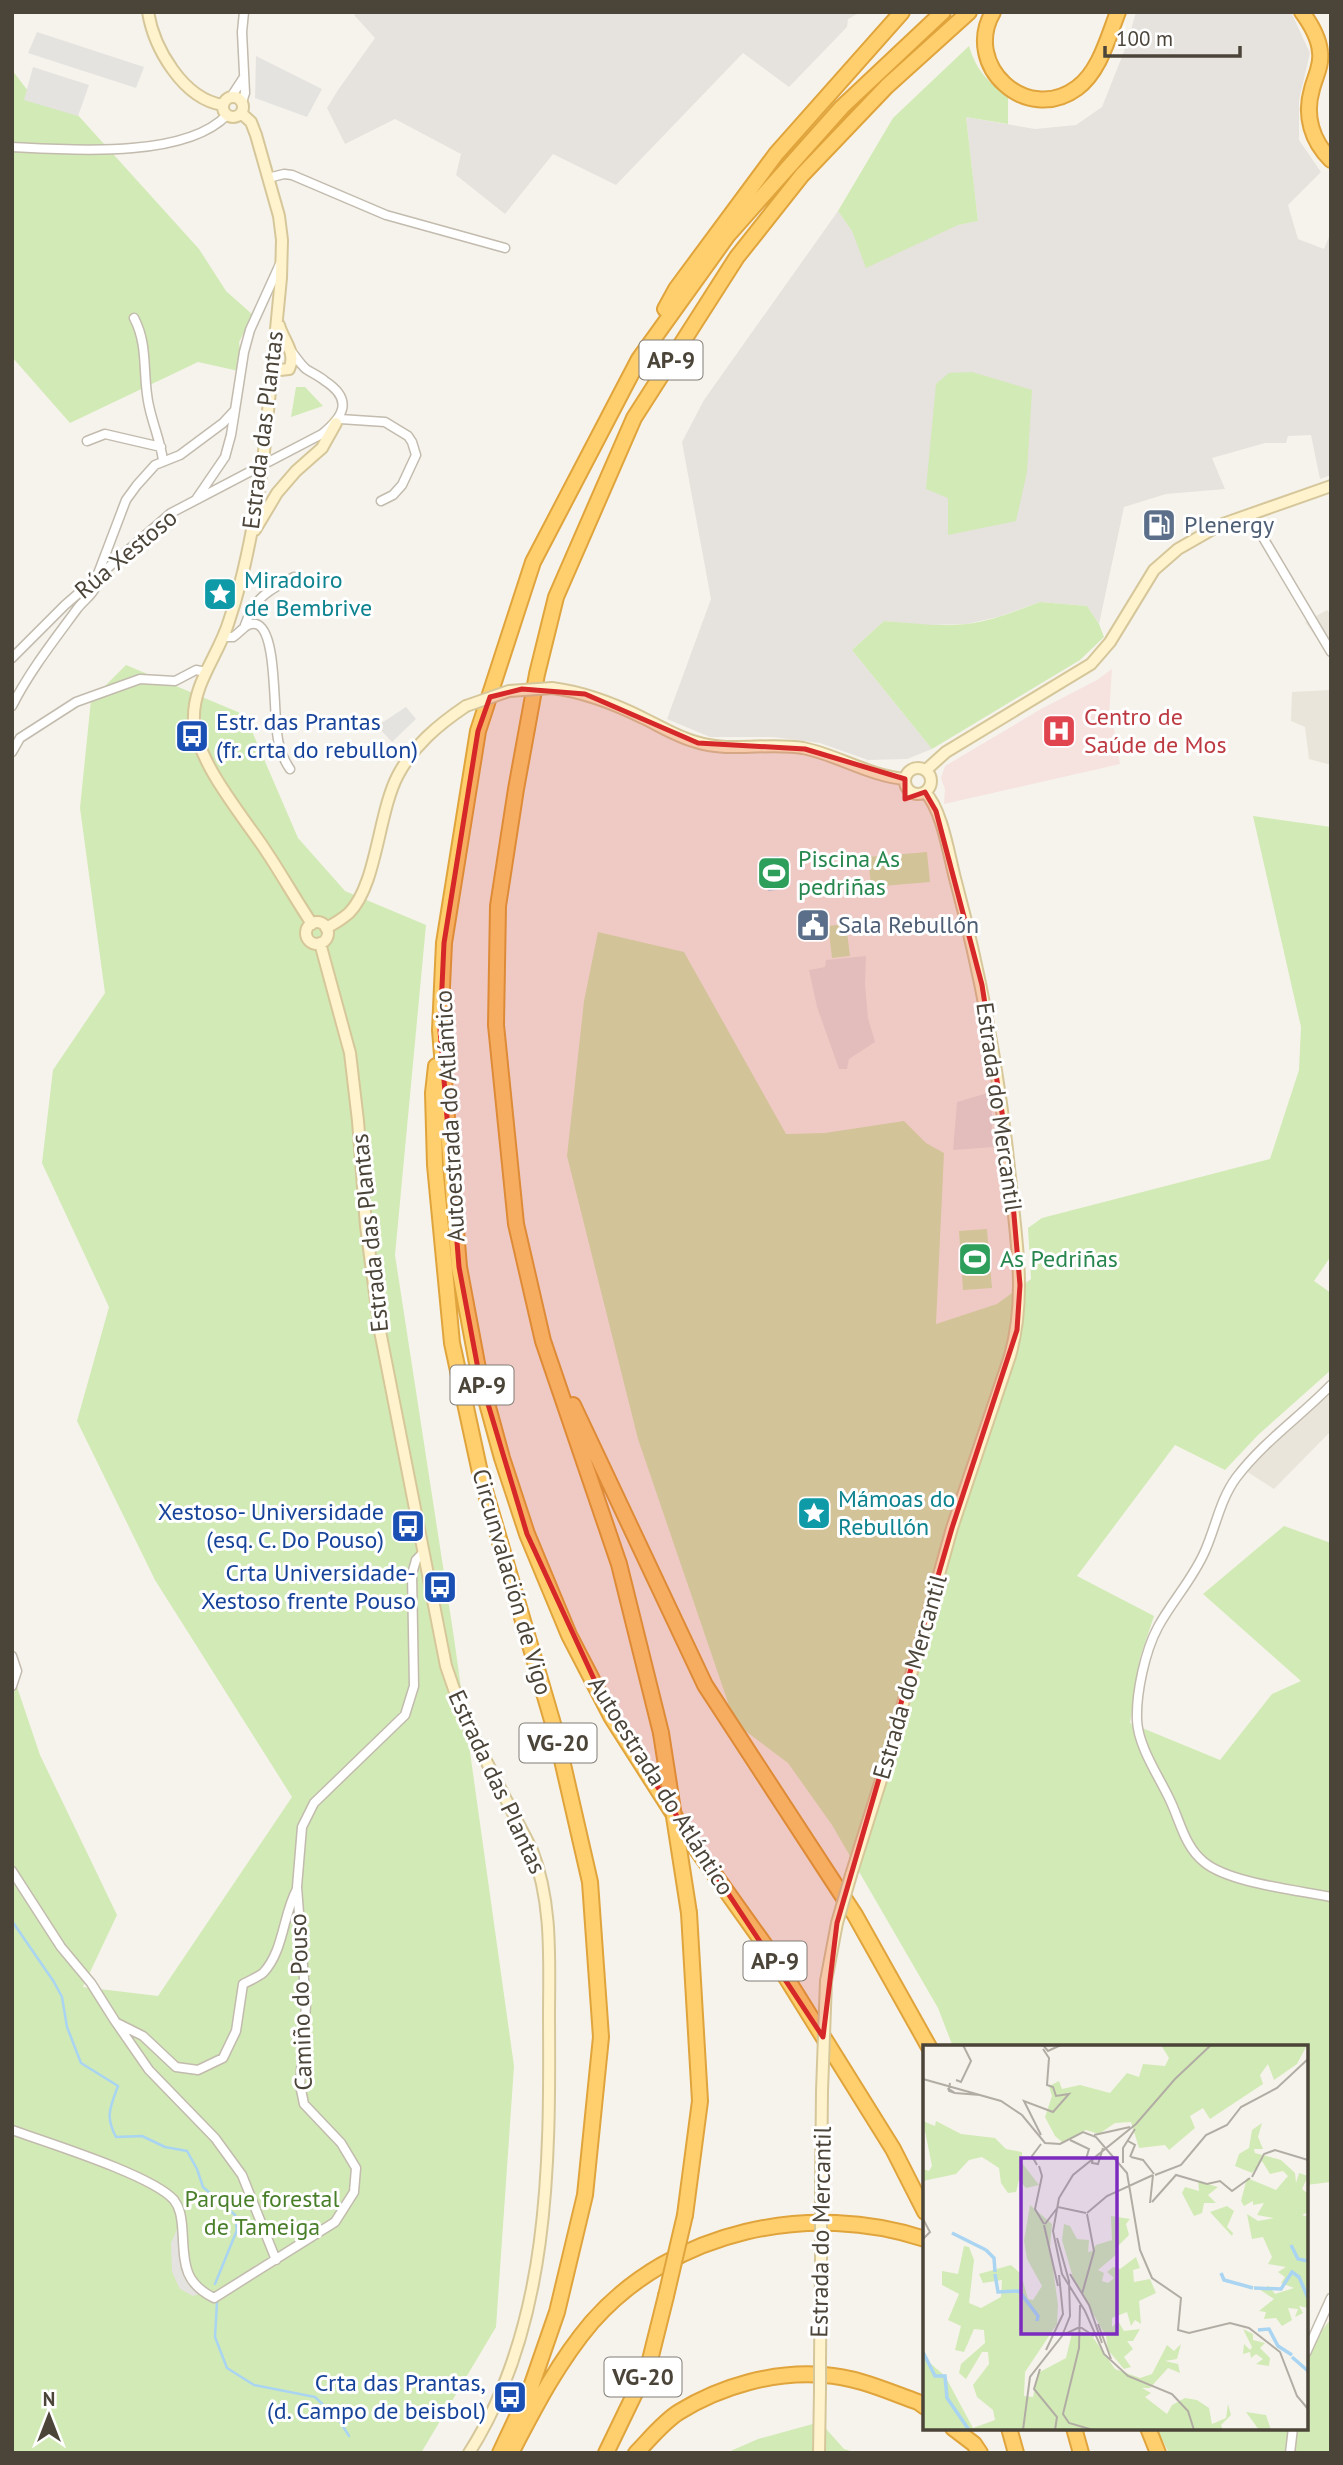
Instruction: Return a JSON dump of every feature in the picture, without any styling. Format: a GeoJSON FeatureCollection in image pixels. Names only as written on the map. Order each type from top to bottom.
{"type":"FeatureCollection","features":[{"type":"Feature","properties":{"kind":"highway"},"geometry":{"type":"LineString","coordinates":[[639,359],[676,289],[724,222],[776,155],[902,12]]}},
{"type":"Feature","properties":{"kind":"highway","name":"Autoestrada do Atlántico"},"geometry":{"type":"LineString","coordinates":[[923,2208],[893,2149],[781,1970],[690,1840],[612,1718],[564,1622],[527,1534],[502,1458],[479,1374],[458,1267],[440,1030],[444,943],[478,731],[533,562],[639,359],[728,235],[799,154],[890,60],[943,12]]}},
{"type":"Feature","properties":{"kind":"highway","name":"Autoestrada do Atlántico"},"geometry":{"type":"LineString","coordinates":[[619,1564],[543,1340],[516,1224],[496,1012],[498,906],[537,674],[556,597],[634,418],[737,257],[802,175],[887,86],[970,12]]}},
{"type":"Feature","properties":{"kind":"highway"},"geometry":{"type":"LineString","coordinates":[[993,12],[986,23],[985,49],[993,74],[1013,92],[1033,98],[1054,99],[1076,88],[1091,73],[1104,49],[1118,12]]}},
{"type":"Feature","properties":{"kind":"highway"},"geometry":{"type":"LineString","coordinates":[[1302,12],[1317,39],[1321,58],[1309,102],[1311,127],[1319,147],[1331,160]]}},
{"type":"Feature","properties":{"kind":"highway"},"geometry":{"type":"LineString","coordinates":[[1317,39],[1331,49]]}},
{"type":"Feature","properties":{"kind":"highway"},"geometry":{"type":"LineString","coordinates":[[1315,80],[1331,56]]}},
{"type":"Feature","properties":{"kind":"highway","name":"Circunvalación de Vigo"},"geometry":{"type":"LineString","coordinates":[[440,1030],[433,1093],[435,1165],[452,1343],[481,1477],[556,1734],[590,1882],[600,2024],[595,2116],[585,2195],[557,2312],[531,2387],[500,2453]]}},
{"type":"Feature","properties":{"kind":"highway","name":"Autoestrada do Atlántico"},"geometry":{"type":"LineString","coordinates":[[543,1340],[705,1685],[855,1915],[928,2045]]}},
{"type":"Feature","properties":{"kind":"highway","name":"VG-20"},"geometry":{"type":"LineString","coordinates":[[606,2453],[649,2364],[685,2215],[700,2101],[689,1913],[661,1733],[619,1564]]}},
{"type":"Feature","properties":{"kind":"highway"},"geometry":{"type":"LineString","coordinates":[[511,2453],[549,2381],[594,2320],[644,2276],[696,2247],[764,2228],[808,2224],[850,2225],[923,2239]]}},
{"type":"Feature","properties":{"kind":"highway"},"geometry":{"type":"LineString","coordinates":[[636,2453],[677,2413],[731,2386],[782,2376],[823,2375],[846,2378],[923,2406]]}},
{"type":"Feature","properties":{"kind":"highway"},"geometry":{"type":"LineString","coordinates":[[956,2430],[974,2444],[980,2453]]}},
{"type":"Feature","properties":{"kind":"highway"},"geometry":{"type":"LineString","coordinates":[[1010,2430],[1016,2453]]}},
{"type":"Feature","properties":{"kind":"highway"},"geometry":{"type":"LineString","coordinates":[[1075,2430],[1081,2453]]}},
{"type":"Feature","properties":{"kind":"highway"},"geometry":{"type":"LineString","coordinates":[[1149,2430],[1158,2453]]}},
{"type":"Feature","properties":{"kind":"street"},"geometry":{"type":"LineString","coordinates":[[148,12],[151,30],[169,65],[195,92],[210,102],[233,106]]}},
{"type":"Feature","properties":{"kind":"street"},"geometry":{"type":"LineString","coordinates":[[12,147],[148,147],[173,143],[215,126],[245,93],[243,12]]}},
{"type":"Feature","properties":{"kind":"street","name":"Estrada das Plantas"},"geometry":{"type":"LineString","coordinates":[[233,106],[251,122],[279,216],[283,258],[264,452],[251,535],[224,637],[206,672],[195,703],[194,723],[205,760],[312,924]]}},
{"type":"Feature","properties":{"kind":"street"},"geometry":{"type":"LineString","coordinates":[[268,178],[292,175],[386,215],[505,248]]}},
{"type":"Feature","properties":{"kind":"street"},"geometry":{"type":"LineString","coordinates":[[195,500],[225,457],[250,330],[283,258]]}},
{"type":"Feature","properties":{"kind":"street"},"geometry":{"type":"LineString","coordinates":[[134,318],[142,337],[149,406],[163,460]]}},
{"type":"Feature","properties":{"kind":"street"},"geometry":{"type":"LineString","coordinates":[[251,535],[277,493],[296,471],[322,448],[342,410],[340,396],[328,382],[305,368],[283,338],[277,319]]}},
{"type":"Feature","properties":{"kind":"street"},"geometry":{"type":"LineString","coordinates":[[274,344],[282,343],[290,348],[293,361],[289,369]]}},
{"type":"Feature","properties":{"kind":"street"},"geometry":{"type":"LineString","coordinates":[[271,371],[305,368]]}},
{"type":"Feature","properties":{"kind":"street"},"geometry":{"type":"LineString","coordinates":[[12,706],[57,637],[93,592],[94,581],[126,500],[146,475],[163,460],[180,455],[223,424],[235,410]]}},
{"type":"Feature","properties":{"kind":"street"},"geometry":{"type":"LineString","coordinates":[[338,421],[385,422],[408,436],[412,442],[416,455],[402,485],[393,495],[381,501]]}},
{"type":"Feature","properties":{"kind":"street","name":"Rúa Xestoso"},"geometry":{"type":"LineString","coordinates":[[12,658],[48,621],[161,520],[322,434],[338,421]]}},
{"type":"Feature","properties":{"kind":"street"},"geometry":{"type":"LineString","coordinates":[[87,440],[105,434],[161,447]]}},
{"type":"Feature","properties":{"kind":"street"},"geometry":{"type":"LineString","coordinates":[[926,770],[946,752],[1091,664],[1110,642],[1144,584],[1166,558],[1198,536],[1249,514],[1331,486]]}},
{"type":"Feature","properties":{"kind":"street"},"geometry":{"type":"LineString","coordinates":[[1249,514],[1331,652]]}},
{"type":"Feature","properties":{"kind":"street"},"geometry":{"type":"LineString","coordinates":[[224,637],[233,637],[245,625],[251,608],[261,598],[294,577]]}},
{"type":"Feature","properties":{"kind":"street"},"geometry":{"type":"LineString","coordinates":[[245,625],[253,623],[267,633],[278,743],[290,769]]}},
{"type":"Feature","properties":{"kind":"street"},"geometry":{"type":"LineString","coordinates":[[12,752],[20,738],[76,702],[140,679],[175,681],[195,670],[206,672]]}},
{"type":"Feature","properties":{"kind":"street"},"geometry":{"type":"LineString","coordinates":[[326,928],[351,911],[360,895],[368,876],[389,797],[407,760],[422,741],[466,706],[509,691],[552,688],[585,694],[613,703],[698,743],[722,747],[778,745],[805,749],[878,774],[905,779]]}},
{"type":"Feature","properties":{"kind":"street"},"geometry":{"type":"LineString","coordinates":[[919,768],[926,770],[931,781],[925,792],[917,794],[909,790],[905,779],[911,769],[919,768]]}},
{"type":"Feature","properties":{"kind":"street","name":"Estrada do Mercantil"},"geometry":{"type":"LineString","coordinates":[[819,2453],[822,2091],[826,1981],[837,1923],[887,1761],[952,1528],[1010,1356],[1020,1308],[1016,1229],[999,1074],[982,985],[963,909],[936,811],[925,792]]}},
{"type":"Feature","properties":{"kind":"street"},"geometry":{"type":"LineString","coordinates":[[321,923],[326,928],[326,938],[320,943],[311,942],[307,936],[306,930],[312,924],[321,923]]}},
{"type":"Feature","properties":{"kind":"street","name":"Estrada das Plantas"},"geometry":{"type":"LineString","coordinates":[[320,943],[349,1053],[358,1121],[366,1226],[380,1331],[451,1685],[471,1731],[533,1850],[543,1881],[548,1912],[550,2091],[543,2216],[519,2337],[498,2398],[469,2453]]}},
{"type":"Feature","properties":{"kind":"street"},"geometry":{"type":"LineString","coordinates":[[1331,1385],[1273,1436],[1236,1478],[1223,1499],[1205,1551],[1188,1583],[1158,1627],[1147,1656],[1138,1702],[1137,1723],[1142,1743],[1173,1805],[1189,1847],[1205,1864],[1236,1877],[1331,1898]]}},
{"type":"Feature","properties":{"kind":"street","name":"Camiño do Pouso"},"geometry":{"type":"LineString","coordinates":[[12,2130],[127,2173],[166,2193],[176,2202],[181,2213],[188,2275],[199,2291],[214,2298],[335,2222],[354,2192],[356,2168],[341,2143],[304,2104],[300,2085],[306,2005],[297,1887],[302,1827],[314,1803],[405,1715],[415,1686],[412,1574],[416,1560],[423,1553]]}},
{"type":"Feature","properties":{"kind":"street"},"geometry":{"type":"LineString","coordinates":[[12,1656],[17,1671],[12,1686]]}},
{"type":"Feature","properties":{"kind":"street"},"geometry":{"type":"LineString","coordinates":[[12,1871],[61,1947],[92,1983],[149,2070],[215,2137],[242,2175],[276,2260]]}},
{"type":"Feature","properties":{"kind":"street"},"geometry":{"type":"LineString","coordinates":[[115,2021],[144,2036],[176,2067],[198,2070],[223,2058],[236,2031],[243,1984],[262,1973],[276,1953],[288,1904],[297,1887]]}},
{"type":"Feature","properties":{"kind":"street"},"geometry":{"type":"LineString","coordinates":[[1308,2349],[1331,2298]]}},
{"type":"Feature","properties":{"kind":"street"},"geometry":{"type":"LineString","coordinates":[[1290,2453],[1293,2430]]}},
{"type":"Feature","properties":{"kind":"highlighted area"},"geometry":{"type":"Polygon","coordinates":[[[522,689],[585,694],[698,743],[805,749],[905,779],[905,799],[925,792],[936,811],[982,985],[1009,1157],[1020,1285],[1017,1330],[952,1528],[837,1923],[823,2037],[612,1718],[527,1534],[479,1374],[459,1267],[440,1030],[444,943],[478,731],[490,697],[522,689]]]}},
{"type":"Feature","properties":{"kind":"shaded area"},"geometry":{"type":"Polygon","coordinates":[[[358,12],[861,12],[848,19],[847,27],[789,87],[743,53],[616,185],[553,154],[505,214],[456,175],[461,154],[395,119],[345,144],[327,108],[375,38],[354,15],[358,12]]]}},
{"type":"Feature","properties":{"kind":"shaded area"},"geometry":{"type":"Polygon","coordinates":[[[1136,12],[1291,12],[1310,53],[1299,100],[1299,140],[1321,172],[1288,205],[1298,239],[1324,249],[1331,232],[1331,475],[1320,479],[1311,435],[1288,436],[1286,443],[1265,443],[1212,458],[1225,489],[1166,494],[1124,507],[1099,624],[1087,606],[1040,602],[998,617],[966,624],[925,625],[884,621],[852,650],[932,749],[907,759],[868,760],[820,743],[773,737],[710,737],[667,719],[711,599],[682,442],[704,400],[838,211],[852,231],[958,225],[978,221],[966,117],[1035,129],[1076,125],[1102,107],[1127,44],[1136,12]]]}},
{"type":"Feature","properties":{"kind":"shaded area"},"geometry":{"type":"Polygon","coordinates":[[[37,32],[144,67],[136,88],[28,53],[37,32]]]}},
{"type":"Feature","properties":{"kind":"shaded area"},"geometry":{"type":"Polygon","coordinates":[[[256,56],[322,89],[307,117],[255,98],[256,56]]]}},
{"type":"Feature","properties":{"kind":"shaded area"},"geometry":{"type":"Polygon","coordinates":[[[33,67],[89,85],[78,116],[24,100],[33,67]]]}},
{"type":"Feature","properties":{"kind":"shaded area"},"geometry":{"type":"Polygon","coordinates":[[[1327,610],[1331,615],[1331,658],[1305,622],[1327,610]]]}},
{"type":"Feature","properties":{"kind":"shaded area","name":"Centro de Saúde de Mos"},"geometry":{"type":"Polygon","coordinates":[[[1112,669],[1109,717],[1113,723],[1120,764],[944,804],[945,789],[941,778],[945,766],[1112,669]]]}},
{"type":"Feature","properties":{"kind":"shaded area"},"geometry":{"type":"Polygon","coordinates":[[[1331,690],[1331,765],[1309,759],[1305,727],[1291,721],[1292,692],[1331,690]]]}},
{"type":"Feature","properties":{"kind":"shaded area"},"geometry":{"type":"Polygon","coordinates":[[[406,707],[416,719],[392,742],[377,726],[406,707]]]}},
{"type":"Feature","properties":{"kind":"shaded area"},"geometry":{"type":"Polygon","coordinates":[[[866,956],[868,1018],[875,1042],[849,1059],[847,1069],[839,1069],[817,1007],[809,970],[825,967],[826,960],[866,956]]]}},
{"type":"Feature","properties":{"kind":"shaded area"},"geometry":{"type":"Polygon","coordinates":[[[991,1092],[993,1147],[953,1150],[957,1102],[991,1092]]]}},
{"type":"Feature","properties":{"kind":"shaded area"},"geometry":{"type":"Polygon","coordinates":[[[1331,1385],[1331,1431],[1274,1489],[1243,1469],[1331,1385]]]}},
{"type":"Feature","properties":{"kind":"shaded area"},"geometry":{"type":"Polygon","coordinates":[[[178,2227],[181,2270],[191,2288],[199,2294],[193,2296],[180,2289],[172,2272],[171,2243],[178,2227]]]}},
{"type":"Feature","properties":{"kind":"green space"},"geometry":{"type":"Polygon","coordinates":[[[969,46],[984,75],[1008,97],[1008,124],[966,117],[978,221],[958,225],[866,268],[852,231],[838,211],[893,118],[969,46]]]}},
{"type":"Feature","properties":{"kind":"green space"},"geometry":{"type":"Polygon","coordinates":[[[12,70],[35,100],[76,113],[199,249],[226,291],[253,315],[239,342],[243,372],[198,362],[70,423],[12,357],[12,70]]]}},
{"type":"Feature","properties":{"kind":"green space"},"geometry":{"type":"Polygon","coordinates":[[[972,372],[1032,390],[1027,472],[1016,521],[948,535],[948,498],[926,489],[936,384],[949,373],[972,372]]]}},
{"type":"Feature","properties":{"kind":"green space"},"geometry":{"type":"Polygon","coordinates":[[[296,387],[305,387],[323,406],[291,417],[296,387]]]}},
{"type":"Feature","properties":{"kind":"green space"},"geometry":{"type":"Polygon","coordinates":[[[1040,602],[1087,606],[1104,637],[1080,660],[932,749],[852,650],[884,621],[936,625],[976,623],[1040,602]]]}},
{"type":"Feature","properties":{"kind":"green space","name":"Parque forestal de Tameiga"},"geometry":{"type":"Polygon","coordinates":[[[126,665],[245,715],[298,838],[345,891],[426,925],[395,1255],[454,1638],[514,2066],[496,2327],[421,2453],[12,2453],[12,1672],[40,1755],[117,1915],[83,1987],[158,1996],[292,1797],[155,1580],[77,1421],[109,1307],[42,1163],[53,1070],[105,993],[80,808],[91,700],[126,665]]]}},
{"type":"Feature","properties":{"kind":"green space"},"geometry":{"type":"Polygon","coordinates":[[[1253,816],[1331,827],[1331,1256],[1314,1281],[1331,1293],[1331,1370],[1258,1435],[1225,1470],[1175,1445],[1077,1576],[1154,1616],[1140,1658],[1130,1723],[1220,1760],[1272,1694],[1301,1681],[1203,1594],[1284,1526],[1331,1543],[1331,2182],[1308,2185],[1308,2045],[952,2045],[938,2008],[832,1825],[788,1763],[735,1723],[638,1439],[567,1156],[584,1001],[598,932],[684,952],[786,1134],[825,1133],[904,1121],[926,1143],[944,1153],[936,1324],[997,1304],[1031,1279],[1028,1228],[1042,1218],[1270,1159],[1299,1070],[1301,1027],[1253,816]]]}},
{"type":"Feature","properties":{"kind":"green space"},"geometry":{"type":"Polygon","coordinates":[[[927,852],[930,882],[871,887],[868,857],[927,852]]]}},
{"type":"Feature","properties":{"kind":"green space"},"geometry":{"type":"Polygon","coordinates":[[[846,924],[850,956],[832,958],[828,926],[846,924]]]}},
{"type":"Feature","properties":{"kind":"green space","name":"As Pedriñas"},"geometry":{"type":"Polygon","coordinates":[[[987,1229],[992,1288],[963,1290],[959,1231],[987,1229]]]}},
{"type":"Feature","properties":{"kind":"green space"},"geometry":{"type":"Polygon","coordinates":[[[1331,2319],[1331,2453],[1169,2453],[1157,2430],[1308,2430],[1308,2348],[1331,2319]]]}},
{"type":"Feature","properties":{"kind":"green space"},"geometry":{"type":"Polygon","coordinates":[[[820,2422],[844,2449],[858,2453],[726,2453],[758,2439],[820,2422]]]}},
{"type":"Feature","properties":{"kind":"water","name":"Piscina As pedriñas"},"geometry":{"type":"Polygon","coordinates":[[[779,856],[784,889],[768,891],[763,857],[779,856]]]}},
{"type":"Feature","properties":{"kind":"waterway"},"geometry":{"type":"LineString","coordinates":[[12,1921],[62,1997],[67,2027],[81,2063],[118,2086],[110,2112],[116,2137],[142,2136],[165,2147],[187,2151],[203,2187],[235,2215],[237,2230],[215,2284]]}},
{"type":"Feature","properties":{"kind":"waterway"},"geometry":{"type":"LineString","coordinates":[[217,2302],[215,2337],[227,2368],[254,2385],[315,2397],[339,2420],[349,2436]]}},
{"type":"Feature","properties":{"kind":"place","name":"Plenergy"},"geometry":{"type":"Point","coordinates":[1159,525]}},
{"type":"Feature","properties":{"kind":"place","name":"Miradoiro de Bembrive"},"geometry":{"type":"Point","coordinates":[220,594]}},
{"type":"Feature","properties":{"kind":"place","name":"Centro de Saúde de Mos"},"geometry":{"type":"Point","coordinates":[1059,731]}},
{"type":"Feature","properties":{"kind":"place","name":"Estr. das Prantas (fr. crta do rebullon)"},"geometry":{"type":"Point","coordinates":[192,736]}},
{"type":"Feature","properties":{"kind":"place","name":"Piscina As pedriñas"},"geometry":{"type":"Point","coordinates":[774,873]}},
{"type":"Feature","properties":{"kind":"place","name":"Sala Rebullón"},"geometry":{"type":"Point","coordinates":[813,925]}},
{"type":"Feature","properties":{"kind":"place","name":"As Pedriñas"},"geometry":{"type":"Point","coordinates":[975,1259]}},
{"type":"Feature","properties":{"kind":"place","name":"Mámoas do Rebullón"},"geometry":{"type":"Point","coordinates":[814,1513]}},
{"type":"Feature","properties":{"kind":"place","name":"Xestoso- Universidade (esq. C. Do Pouso)"},"geometry":{"type":"Point","coordinates":[408,1526]}},
{"type":"Feature","properties":{"kind":"place","name":"Crta Universidade- Xestoso frente Pouso"},"geometry":{"type":"Point","coordinates":[440,1587]}},
{"type":"Feature","properties":{"kind":"place","name":"Crta das Prantas, (d. Campo de beisbol)"},"geometry":{"type":"Point","coordinates":[510,2397]}}]}
